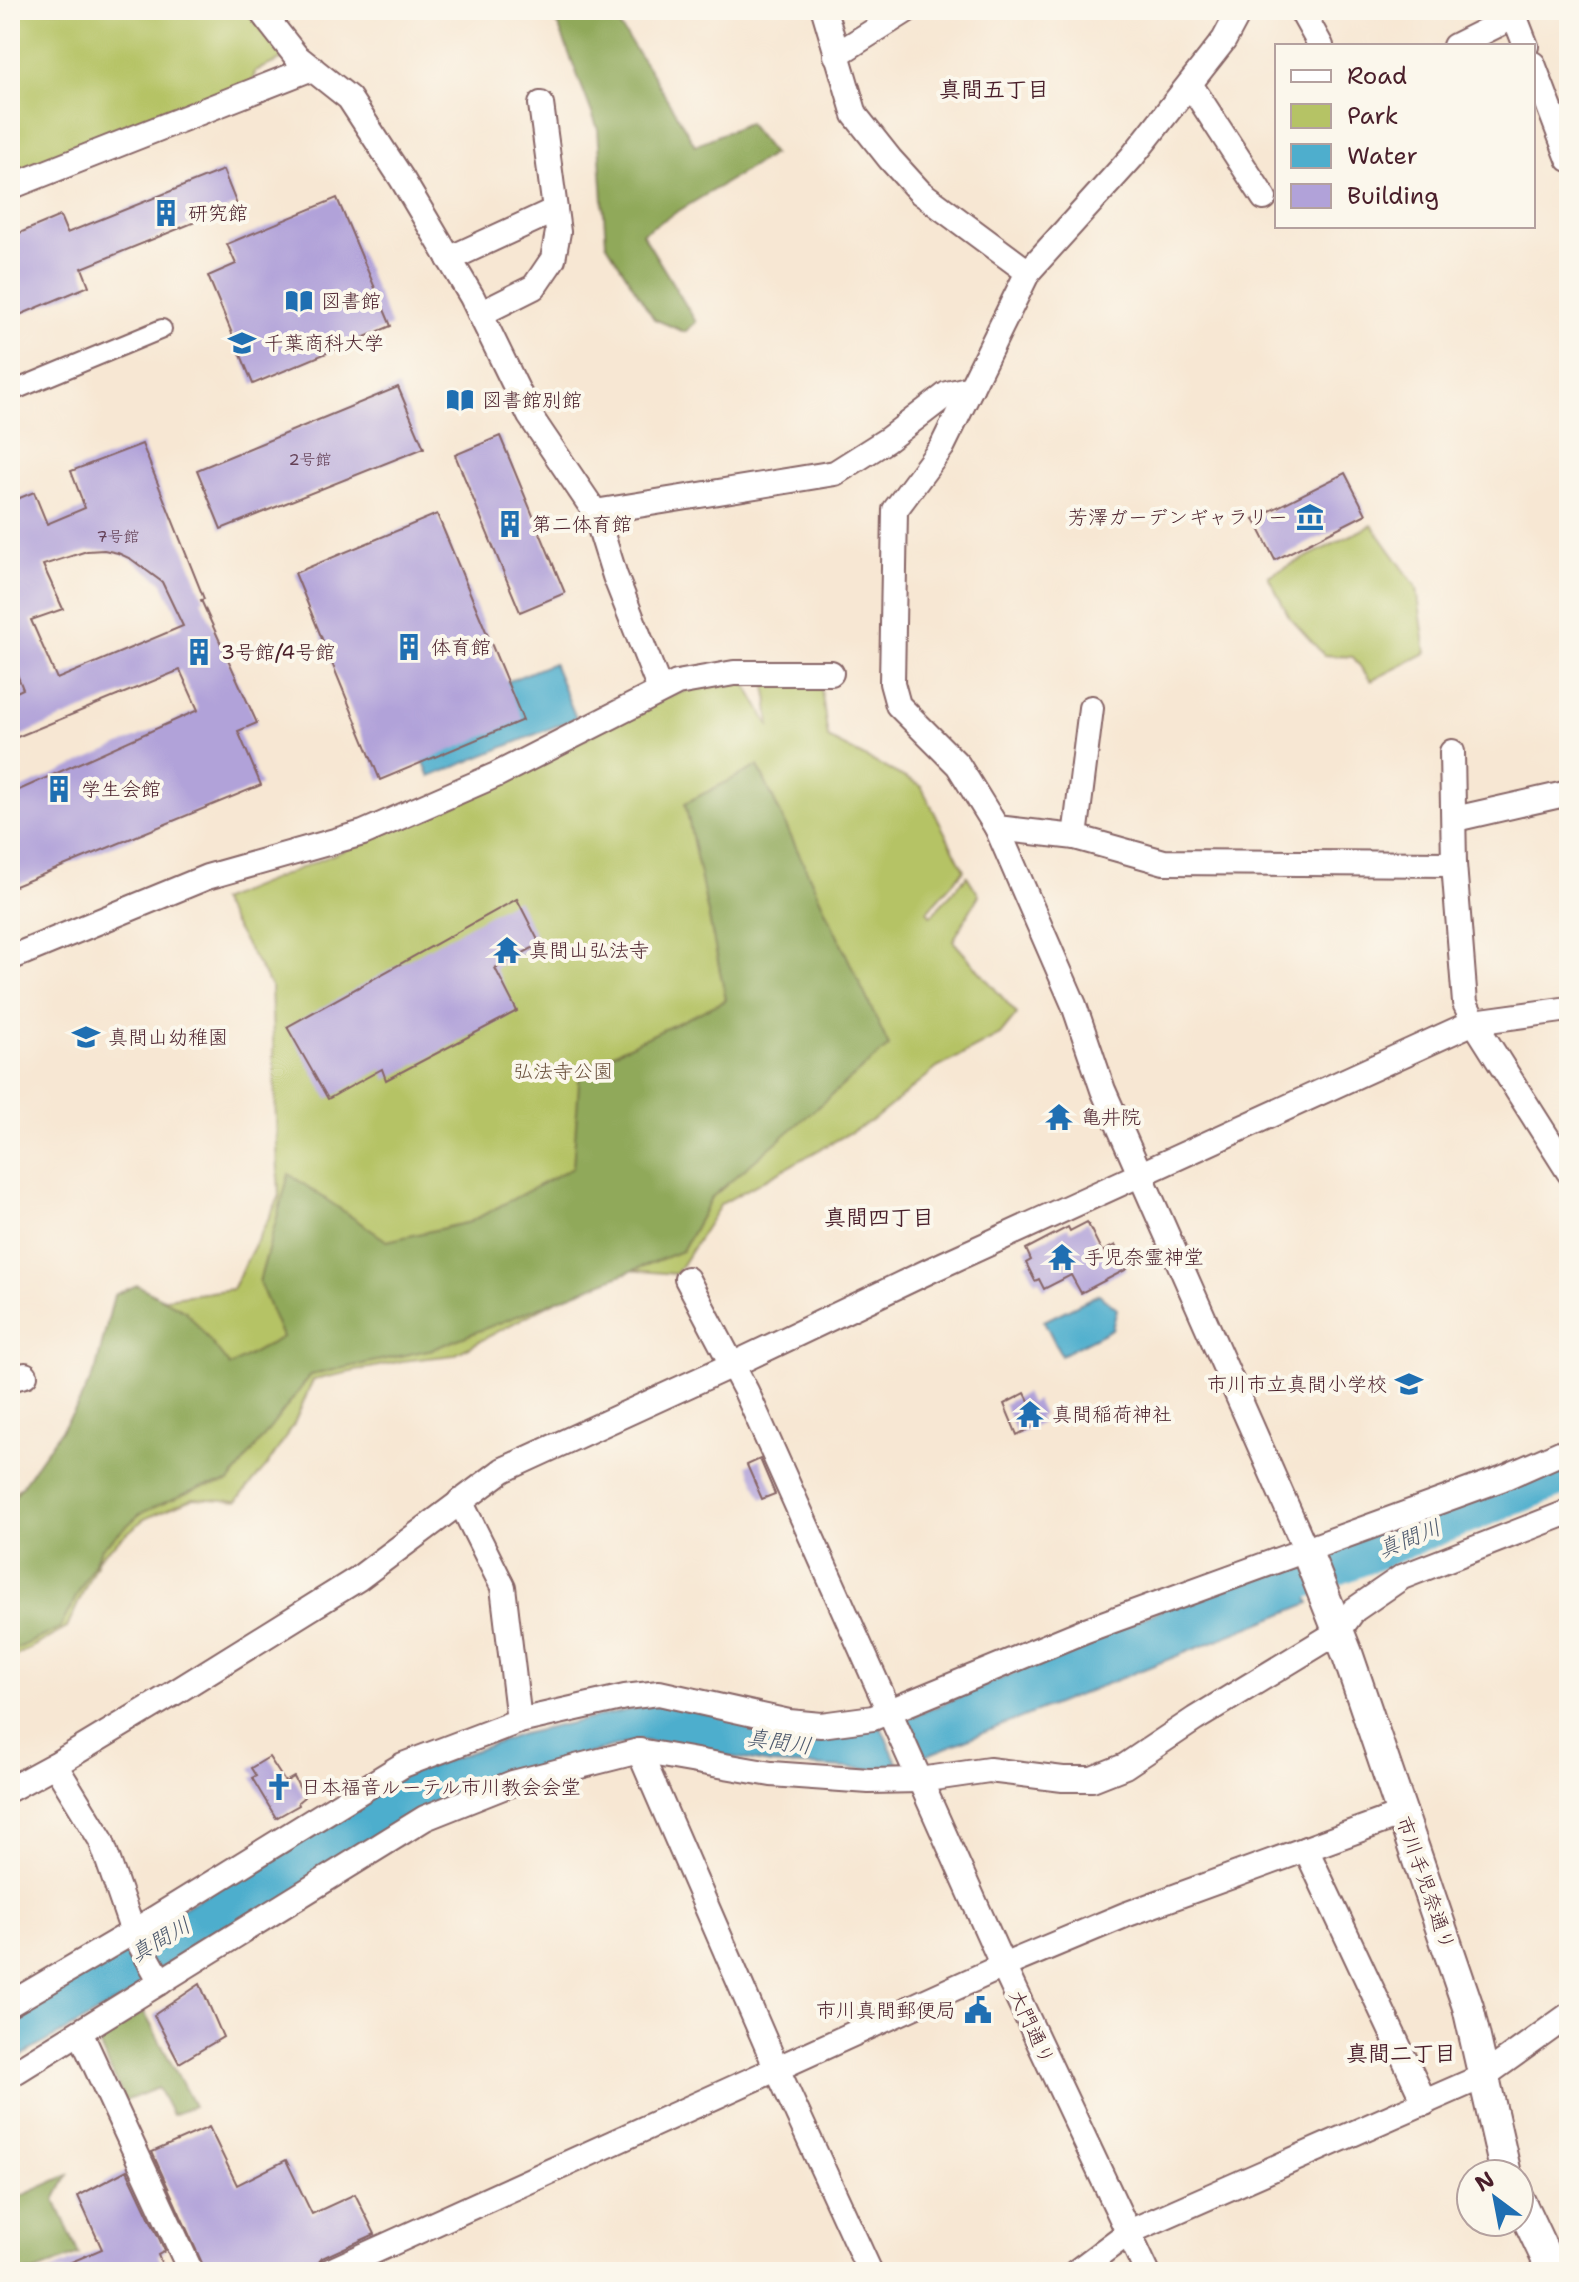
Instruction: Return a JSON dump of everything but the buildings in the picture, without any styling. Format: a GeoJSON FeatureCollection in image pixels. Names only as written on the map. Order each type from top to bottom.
{"type":"FeatureCollection","features":[{"type":"Feature","properties":{"kind":"street"},"geometry":{"type":"LineString","coordinates":[[260,10],[296,56],[349,98],[402,179],[480,314],[530,416],[595,512],[615,576],[660,690]]}},
{"type":"Feature","properties":{"kind":"street"},"geometry":{"type":"LineString","coordinates":[[824,10],[855,115],[920,192],[1028,272]]}},
{"type":"Feature","properties":{"kind":"street"},"geometry":{"type":"LineString","coordinates":[[836,55],[907,10]]}},
{"type":"Feature","properties":{"kind":"street"},"geometry":{"type":"LineString","coordinates":[[1240,10],[1224,40],[1132,157],[1028,272],[942,447],[895,510],[892,683],[898,705],[958,765],[997,828],[1074,1005],[1103,1090],[1307,1552]]}},
{"type":"Feature","properties":{"kind":"street"},"geometry":{"type":"LineString","coordinates":[[1301,10],[1320,44]]}},
{"type":"Feature","properties":{"kind":"street"},"geometry":{"type":"LineString","coordinates":[[1459,44],[1514,13],[1525,44]]}},
{"type":"Feature","properties":{"kind":"street"},"geometry":{"type":"LineString","coordinates":[[10,187],[312,68]]}},
{"type":"Feature","properties":{"kind":"street"},"geometry":{"type":"LineString","coordinates":[[1535,69],[1569,159]]}},
{"type":"Feature","properties":{"kind":"street"},"geometry":{"type":"LineString","coordinates":[[1190,84],[1264,198]]}},
{"type":"Feature","properties":{"kind":"street"},"geometry":{"type":"LineString","coordinates":[[480,314],[534,287],[553,259],[558,232],[541,104]]}},
{"type":"Feature","properties":{"kind":"street"},"geometry":{"type":"LineString","coordinates":[[449,259],[555,210]]}},
{"type":"Feature","properties":{"kind":"street"},"geometry":{"type":"LineString","coordinates":[[10,392],[162,329]]}},
{"type":"Feature","properties":{"kind":"street"},"geometry":{"type":"LineString","coordinates":[[595,512],[835,473],[887,440],[947,394],[971,388]]}},
{"type":"Feature","properties":{"kind":"street"},"geometry":{"type":"LineString","coordinates":[[10,958],[207,877],[363,833],[496,775],[677,683],[734,673],[831,673]]}},
{"type":"Feature","properties":{"kind":"street"},"geometry":{"type":"LineString","coordinates":[[1075,837],[1091,708]]}},
{"type":"Feature","properties":{"kind":"street"},"geometry":{"type":"LineString","coordinates":[[1452,752],[1454,864],[1465,1003],[1569,1172]]}},
{"type":"Feature","properties":{"kind":"street"},"geometry":{"type":"LineString","coordinates":[[1455,819],[1569,793]]}},
{"type":"Feature","properties":{"kind":"street"},"geometry":{"type":"LineString","coordinates":[[997,828],[1075,837],[1164,862],[1454,864]]}},
{"type":"Feature","properties":{"kind":"street"},"geometry":{"type":"LineString","coordinates":[[10,1789],[55,1765],[359,1578],[503,1470],[1474,1022],[1569,1009]]}},
{"type":"Feature","properties":{"kind":"street","name":"大門通り"},"geometry":{"type":"LineString","coordinates":[[687,1279],[746,1391],[1003,1966],[1147,2272]]}},
{"type":"Feature","properties":{"kind":"street"},"geometry":{"type":"LineString","coordinates":[[10,2004],[403,1765],[519,1721],[625,1697],[659,1693],[789,1722],[821,1725],[873,1718],[1086,1630],[1307,1552],[1501,1479],[1569,1449]]}},
{"type":"Feature","properties":{"kind":"street"},"geometry":{"type":"LineString","coordinates":[[460,1501],[503,1587],[519,1721]]}},
{"type":"Feature","properties":{"kind":"street"},"geometry":{"type":"LineString","coordinates":[[10,2075],[425,1818],[513,1783],[639,1751],[771,1774],[869,1781],[920,1780],[989,1770],[1063,1779],[1092,1779],[1125,1766],[1195,1719],[1338,1632],[1354,1610],[1402,1577],[1569,1512]]}},
{"type":"Feature","properties":{"kind":"street","name":"市川手児奈通り"},"geometry":{"type":"LineString","coordinates":[[1307,1552],[1326,1598],[1468,2007],[1502,2158]]}},
{"type":"Feature","properties":{"kind":"street"},"geometry":{"type":"LineString","coordinates":[[639,1751],[777,2069],[870,2272]]}},
{"type":"Feature","properties":{"kind":"street"},"geometry":{"type":"LineString","coordinates":[[55,1765],[101,1840],[133,1932],[161,1982]]}},
{"type":"Feature","properties":{"kind":"street"},"geometry":{"type":"LineString","coordinates":[[328,2272],[1003,1966],[1125,1915],[1402,1814]]}},
{"type":"Feature","properties":{"kind":"street"},"geometry":{"type":"LineString","coordinates":[[1306,1849],[1425,2103]]}},
{"type":"Feature","properties":{"kind":"street"},"geometry":{"type":"LineString","coordinates":[[1076,2272],[1129,2232],[1484,2076],[1569,2015]]}},
{"type":"Feature","properties":{"kind":"street"},"geometry":{"type":"LineString","coordinates":[[80,2032],[191,2272]]}},
{"type":"Feature","properties":{"kind":"street"},"geometry":{"type":"LineString","coordinates":[[1535,2234],[1553,2272]]}},
{"type":"Feature","properties":{"kind":"green space"},"geometry":{"type":"Polygon","coordinates":[[[10,10],[247,10],[283,59],[255,71],[253,83],[10,182],[10,10]]]}},
{"type":"Feature","properties":{"kind":"green space"},"geometry":{"type":"Polygon","coordinates":[[[545,10],[609,10],[695,145],[748,123],[773,154],[642,233],[696,322],[685,332],[654,319],[606,243],[598,129],[559,27],[545,10]]]}},
{"type":"Feature","properties":{"kind":"green space"},"geometry":{"type":"Polygon","coordinates":[[[1372,525],[1417,588],[1426,653],[1371,681],[1353,657],[1324,655],[1290,618],[1268,576],[1372,525]]]}},
{"type":"Feature","properties":{"kind":"green space","name":"弘法寺公園"},"geometry":{"type":"Polygon","coordinates":[[[740,673],[770,727],[766,683],[820,681],[828,738],[921,786],[964,870],[927,911],[931,916],[967,876],[979,895],[953,941],[1017,1014],[1000,1035],[937,1068],[873,1120],[721,1204],[676,1274],[615,1269],[454,1355],[402,1361],[313,1380],[293,1426],[266,1467],[237,1501],[194,1498],[144,1519],[99,1557],[67,1628],[10,1659],[10,1495],[33,1478],[115,1381],[137,1302],[232,1289],[279,1198],[271,986],[219,901],[463,802],[656,701],[740,673]]]}},
{"type":"Feature","properties":{"kind":"green space"},"geometry":{"type":"Polygon","coordinates":[[[758,766],[889,1046],[711,1198],[682,1251],[433,1349],[311,1375],[229,1482],[201,1487],[141,1513],[101,1549],[60,1628],[10,1652],[10,1503],[77,1407],[96,1369],[114,1295],[137,1285],[186,1311],[230,1366],[282,1337],[259,1282],[289,1174],[387,1241],[470,1222],[573,1167],[580,1069],[726,1000],[685,803],[758,766]]]}},
{"type":"Feature","properties":{"kind":"green space"},"geometry":{"type":"Polygon","coordinates":[[[144,2012],[194,2106],[172,2115],[158,2088],[125,2101],[96,2038],[144,2012]]]}},
{"type":"Feature","properties":{"kind":"green space"},"geometry":{"type":"Polygon","coordinates":[[[68,2175],[55,2200],[79,2254],[34,2272],[10,2272],[10,2201],[68,2175]]]}},
{"type":"Feature","properties":{"kind":"water"},"geometry":{"type":"Polygon","coordinates":[[[553,663],[576,718],[430,777],[408,722],[553,663]]]}},
{"type":"Feature","properties":{"kind":"water"},"geometry":{"type":"Polygon","coordinates":[[[1099,1294],[1117,1309],[1112,1329],[1061,1355],[1044,1321],[1099,1294]]]}},
{"type":"Feature","properties":{"kind":"water"},"geometry":{"type":"Polygon","coordinates":[[[1292,1554],[1310,1603],[925,1756],[907,1719],[1292,1554]]]}},
{"type":"Feature","properties":{"kind":"water"},"geometry":{"type":"Polygon","coordinates":[[[656,1704],[830,1737],[881,1727],[901,1771],[771,1764],[639,1740],[532,1769],[10,2062],[10,2012],[405,1775],[522,1734],[656,1704]]]}},
{"type":"Feature","properties":{"kind":"waterway","name":"真間川"},"geometry":{"type":"LineString","coordinates":[[1282,1588],[1569,1474]]}},
{"type":"Feature","properties":{"kind":"place","name":"研究館"},"geometry":{"type":"Point","coordinates":[166,213]}},
{"type":"Feature","properties":{"kind":"place","name":"図書館"},"geometry":{"type":"Point","coordinates":[299,301]}},
{"type":"Feature","properties":{"kind":"place","name":"千葉商科大学"},"geometry":{"type":"Point","coordinates":[242,343]}},
{"type":"Feature","properties":{"kind":"place","name":"図書館別館"},"geometry":{"type":"Point","coordinates":[460,400]}},
{"type":"Feature","properties":{"kind":"place","name":"芳澤ガーデンギャラリー"},"geometry":{"type":"Point","coordinates":[1310,517]}},
{"type":"Feature","properties":{"kind":"place","name":"第二体育館"},"geometry":{"type":"Point","coordinates":[510,524]}},
{"type":"Feature","properties":{"kind":"place","name":"体育館"},"geometry":{"type":"Point","coordinates":[409,647]}},
{"type":"Feature","properties":{"kind":"place","name":"3号館/4号館"},"geometry":{"type":"Point","coordinates":[199,652]}},
{"type":"Feature","properties":{"kind":"place","name":"学生会館"},"geometry":{"type":"Point","coordinates":[59,789]}},
{"type":"Feature","properties":{"kind":"place","name":"真間山弘法寺"},"geometry":{"type":"Point","coordinates":[507,950]}},
{"type":"Feature","properties":{"kind":"place","name":"真間山幼稚園"},"geometry":{"type":"Point","coordinates":[86,1037]}},
{"type":"Feature","properties":{"kind":"place","name":"亀井院"},"geometry":{"type":"Point","coordinates":[1059,1117]}},
{"type":"Feature","properties":{"kind":"place","name":"手児奈霊神堂"},"geometry":{"type":"Point","coordinates":[1062,1257]}},
{"type":"Feature","properties":{"kind":"place","name":"市川市立真間小学校"},"geometry":{"type":"Point","coordinates":[1409,1384]}},
{"type":"Feature","properties":{"kind":"place","name":"真間稲荷神社"},"geometry":{"type":"Point","coordinates":[1030,1414]}},
{"type":"Feature","properties":{"kind":"place","name":"日本福音ルーテル市川教会会堂"},"geometry":{"type":"Point","coordinates":[279,1787]}},
{"type":"Feature","properties":{"kind":"place","name":"市川真間郵便局"},"geometry":{"type":"Point","coordinates":[978,2010]}},
{"type":"Feature","properties":{"kind":"district","name":"真間五丁目"},"geometry":{"type":"Point","coordinates":[994,89]}},
{"type":"Feature","properties":{"kind":"district","name":"真間四丁目"},"geometry":{"type":"Point","coordinates":[879,1217]}},
{"type":"Feature","properties":{"kind":"district","name":"真間二丁目"},"geometry":{"type":"Point","coordinates":[1401,2053]}}]}
